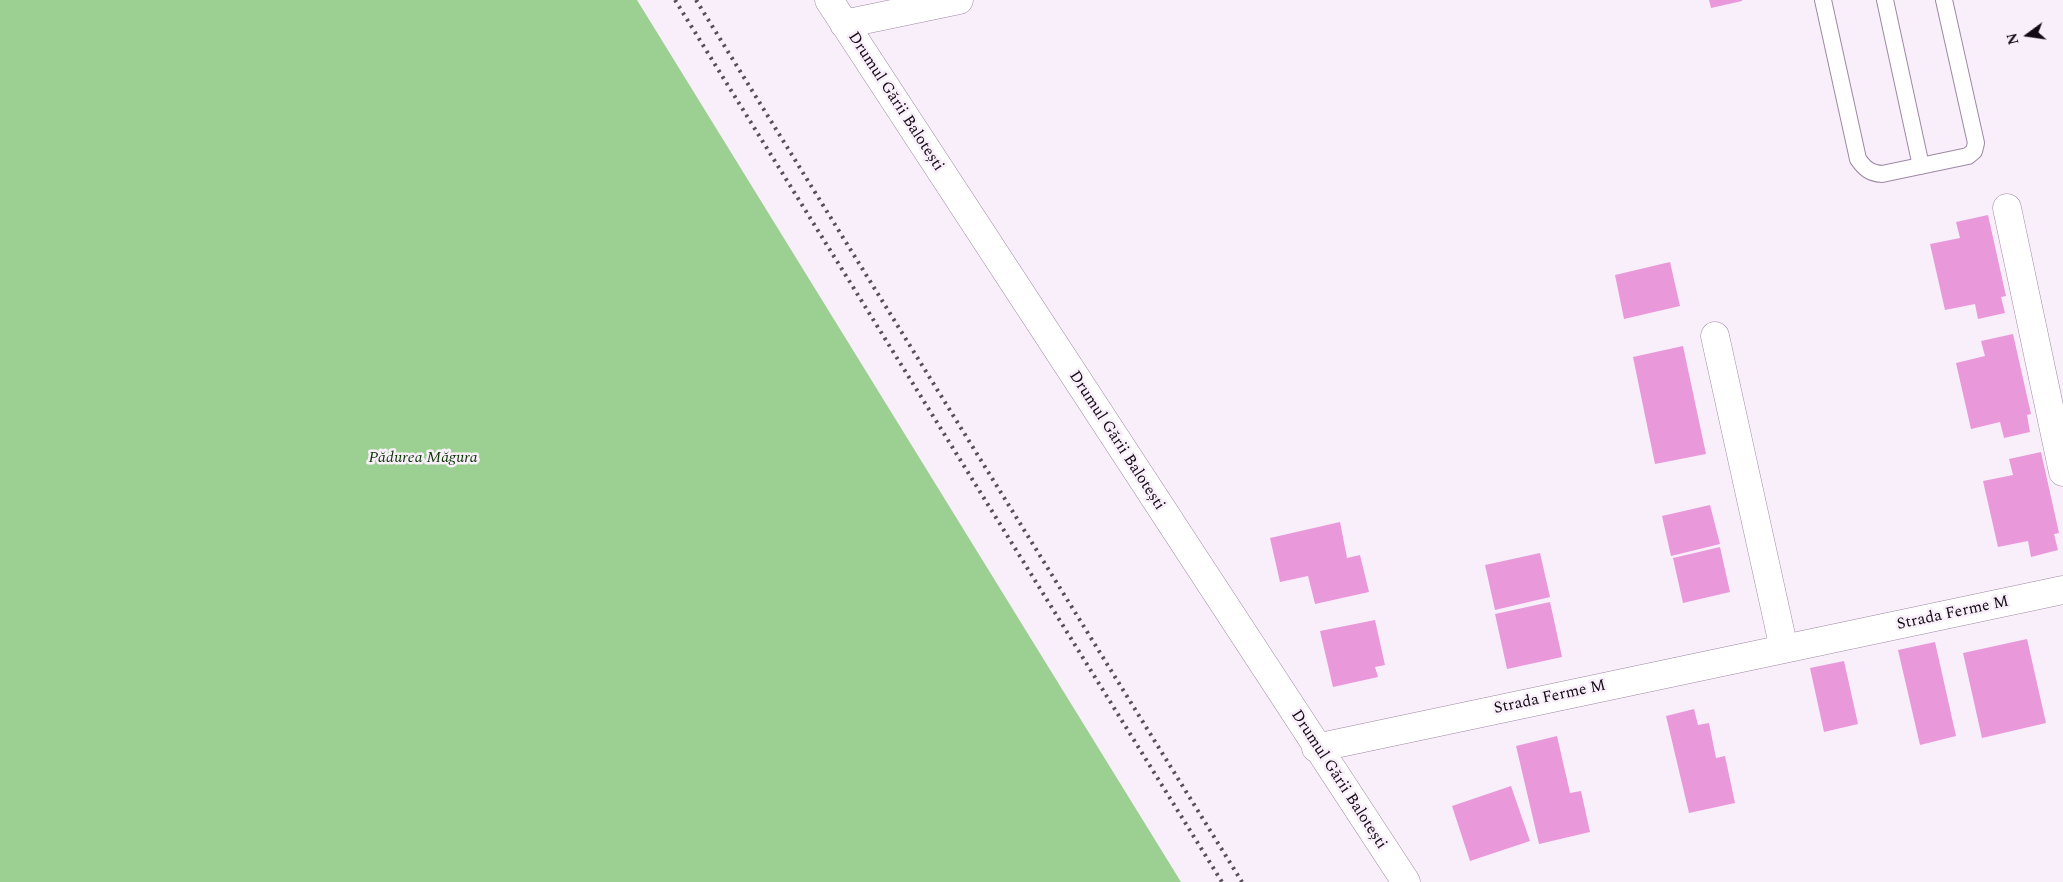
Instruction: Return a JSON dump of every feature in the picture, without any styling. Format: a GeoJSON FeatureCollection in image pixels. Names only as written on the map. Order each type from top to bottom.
{"type":"FeatureCollection","features":[{"type":"Feature","properties":{"kind":"street","name":"Drumul Gării Balotești"},"geometry":{"type":"LineString","coordinates":[[829,0],[1316,748],[1406,882]]}},
{"type":"Feature","properties":{"kind":"street"},"geometry":{"type":"LineString","coordinates":[[844,24],[959,0]]}},
{"type":"Feature","properties":{"kind":"street"},"geometry":{"type":"LineString","coordinates":[[2007,208],[2063,472]]}},
{"type":"Feature","properties":{"kind":"street"},"geometry":{"type":"LineString","coordinates":[[1715,336],[1784,649]]}},
{"type":"Feature","properties":{"kind":"street","name":"Strada Ferme M"},"geometry":{"type":"LineString","coordinates":[[1316,748],[2063,590]]}},
{"type":"Feature","properties":{"kind":"lane"},"geometry":{"type":"LineString","coordinates":[[1823,0],[1858,159],[1864,168],[1872,173],[1882,174],[1968,156],[1974,151],[1976,143],[1944,0]]}},
{"type":"Feature","properties":{"kind":"lane"},"geometry":{"type":"LineString","coordinates":[[1885,0],[1921,166]]}},
{"type":"Feature","properties":{"kind":"green space","name":"Pădurea Măgura"},"geometry":{"type":"Polygon","coordinates":[[[0,0],[637,0],[1181,882],[0,882],[0,0]]]}},
{"type":"Feature","properties":{"kind":"building"},"geometry":{"type":"Polygon","coordinates":[[[1709,0],[1742,0],[1742,1],[1711,8],[1709,0]]]}},
{"type":"Feature","properties":{"kind":"building"},"geometry":{"type":"Polygon","coordinates":[[[1988,215],[2006,296],[2001,297],[2005,313],[1978,319],[1975,304],[1945,310],[1930,244],[1960,238],[1956,222],[1988,215]]]}},
{"type":"Feature","properties":{"kind":"building"},"geometry":{"type":"Polygon","coordinates":[[[1670,262],[1680,306],[1624,319],[1615,275],[1670,262]]]}},
{"type":"Feature","properties":{"kind":"building"},"geometry":{"type":"Polygon","coordinates":[[[2013,334],[2031,414],[2027,415],[2030,432],[2004,438],[2000,422],[1971,429],[1956,363],[1985,356],[1981,341],[2013,334]]]}},
{"type":"Feature","properties":{"kind":"building"},"geometry":{"type":"Polygon","coordinates":[[[1683,346],[1706,454],[1655,464],[1633,357],[1683,346]]]}},
{"type":"Feature","properties":{"kind":"building"},"geometry":{"type":"Polygon","coordinates":[[[2041,452],[2059,533],[2054,534],[2058,550],[2031,557],[2028,541],[1998,547],[1983,481],[2013,475],[2009,459],[2041,452]]]}},
{"type":"Feature","properties":{"kind":"building"},"geometry":{"type":"Polygon","coordinates":[[[1710,505],[1720,544],[1671,556],[1662,516],[1710,505]]]}},
{"type":"Feature","properties":{"kind":"building"},"geometry":{"type":"Polygon","coordinates":[[[1340,522],[1347,558],[1360,555],[1369,592],[1315,604],[1308,576],[1280,582],[1270,538],[1340,522]]]}},
{"type":"Feature","properties":{"kind":"building"},"geometry":{"type":"Polygon","coordinates":[[[1720,547],[1730,592],[1683,603],[1673,558],[1720,547]]]}},
{"type":"Feature","properties":{"kind":"building"},"geometry":{"type":"Polygon","coordinates":[[[1540,553],[1550,597],[1495,610],[1485,565],[1540,553]]]}},
{"type":"Feature","properties":{"kind":"building"},"geometry":{"type":"Polygon","coordinates":[[[1550,602],[1562,657],[1507,669],[1495,614],[1550,602]]]}},
{"type":"Feature","properties":{"kind":"building"},"geometry":{"type":"Polygon","coordinates":[[[1375,620],[1385,665],[1375,667],[1378,677],[1333,687],[1320,631],[1375,620]]]}},
{"type":"Feature","properties":{"kind":"building"},"geometry":{"type":"Polygon","coordinates":[[[2027,639],[2046,723],[1982,738],[1963,653],[2027,639]]]}},
{"type":"Feature","properties":{"kind":"building"},"geometry":{"type":"Polygon","coordinates":[[[1935,642],[1956,736],[1920,745],[1898,650],[1935,642]]]}},
{"type":"Feature","properties":{"kind":"building"},"geometry":{"type":"Polygon","coordinates":[[[1844,661],[1858,724],[1824,732],[1810,668],[1844,661]]]}},
{"type":"Feature","properties":{"kind":"building"},"geometry":{"type":"Polygon","coordinates":[[[1694,709],[1698,725],[1709,723],[1716,758],[1725,756],[1735,803],[1689,813],[1666,716],[1694,709]]]}},
{"type":"Feature","properties":{"kind":"building"},"geometry":{"type":"Polygon","coordinates":[[[1557,736],[1570,793],[1581,791],[1590,832],[1539,844],[1516,746],[1557,736]]]}},
{"type":"Feature","properties":{"kind":"building"},"geometry":{"type":"Polygon","coordinates":[[[1511,786],[1530,841],[1470,861],[1452,806],[1511,786]]]}},
{"type":"Feature","properties":{"kind":"railway"},"geometry":{"type":"LineString","coordinates":[[675,0],[1222,882]]}},
{"type":"Feature","properties":{"kind":"railway"},"geometry":{"type":"LineString","coordinates":[[696,0],[1242,882]]}}]}
